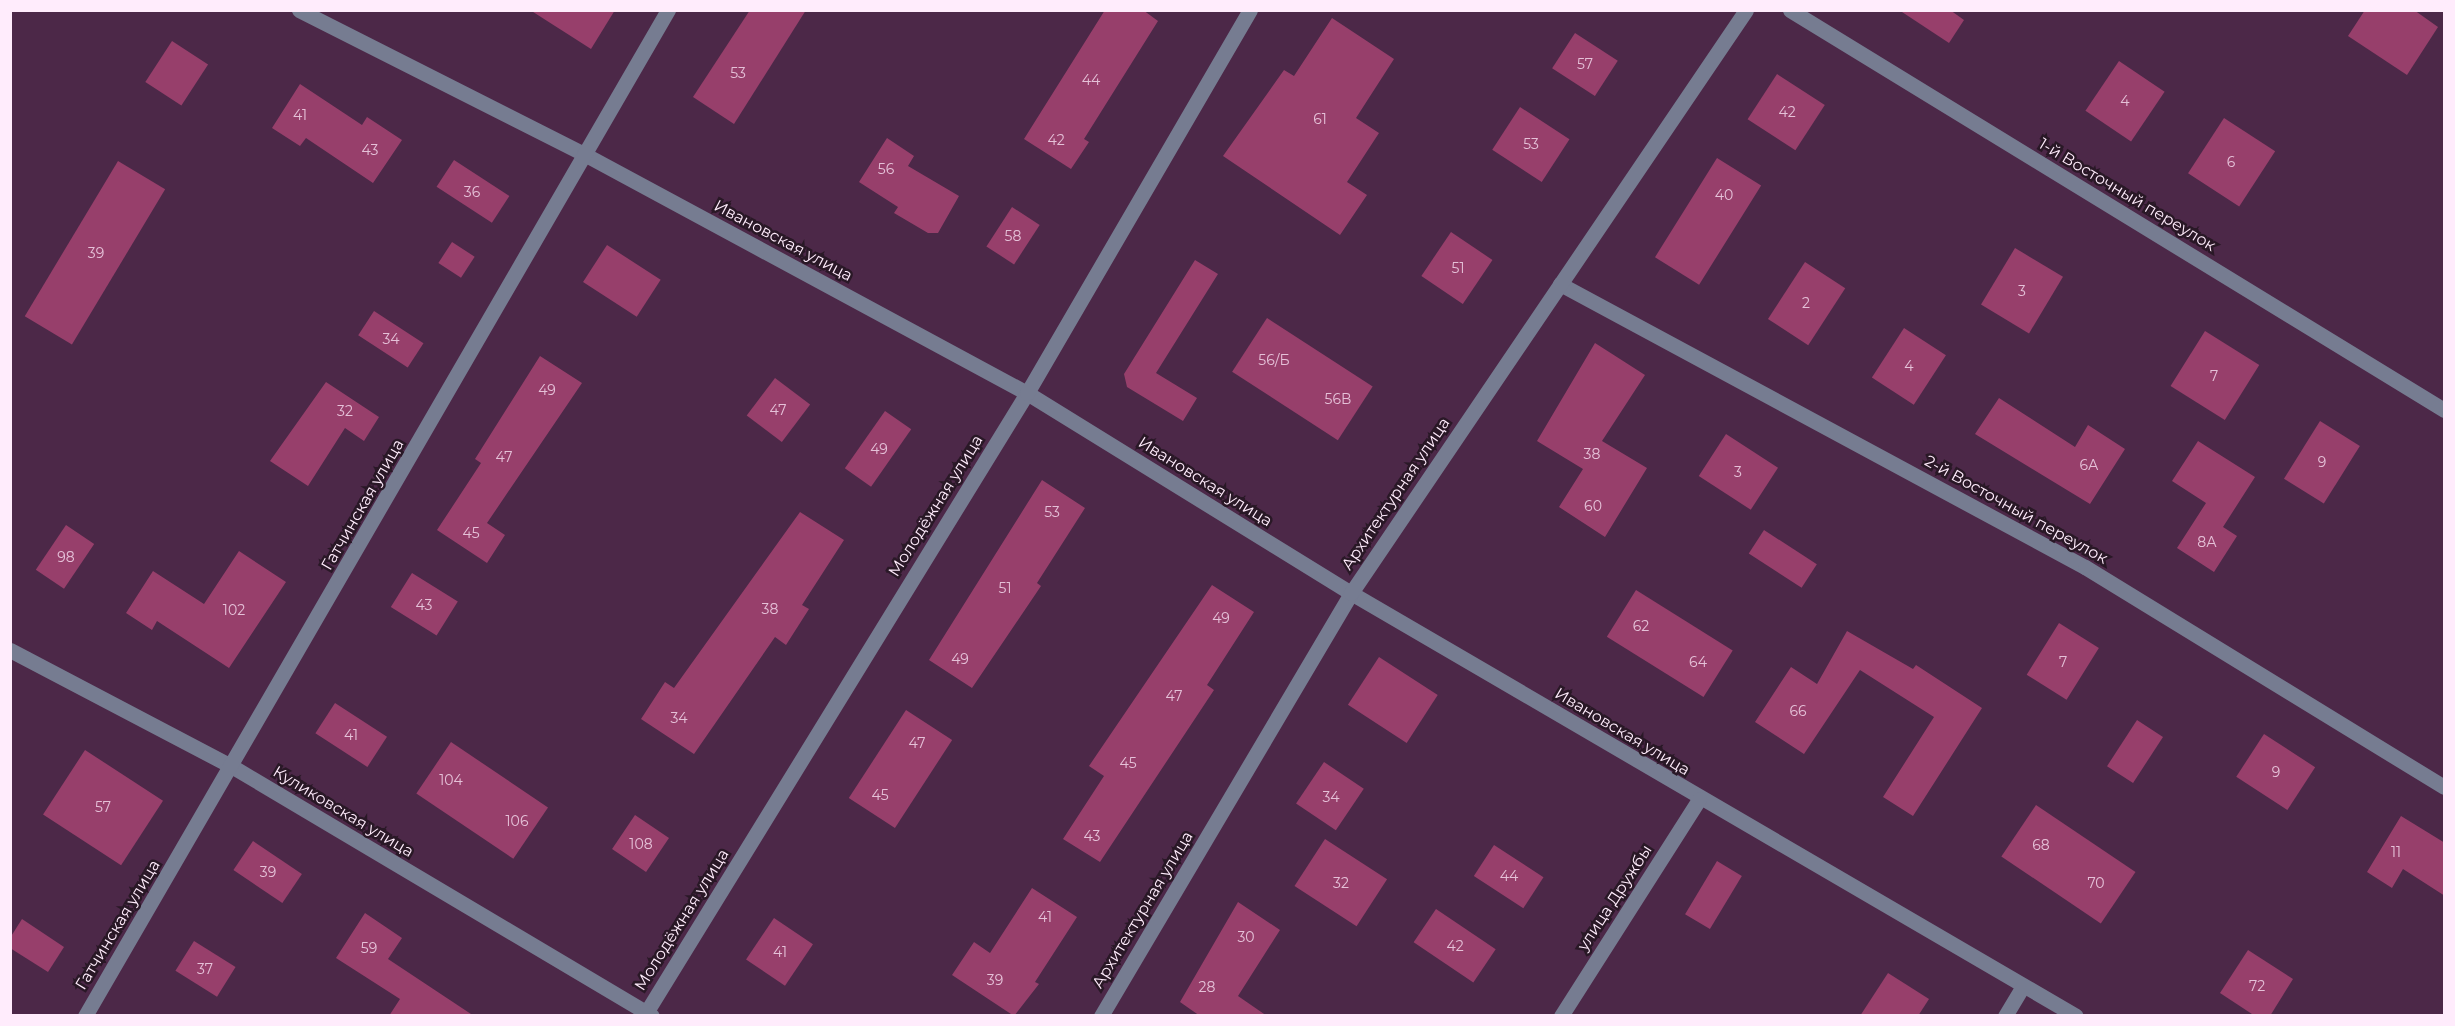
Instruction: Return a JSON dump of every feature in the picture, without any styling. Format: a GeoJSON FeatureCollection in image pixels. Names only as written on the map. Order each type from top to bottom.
{"type":"FeatureCollection","features":[{"type":"Feature","properties":{"kind":"street","name":"Ивановская улица"},"geometry":{"type":"LineString","coordinates":[[299,10],[584,154],[1027,393],[1351,593],[1700,799],[2076,1016]]}},
{"type":"Feature","properties":{"kind":"street","name":"Гатчинская улица"},"geometry":{"type":"LineString","coordinates":[[85,1016],[233,767],[668,10]]}},
{"type":"Feature","properties":{"kind":"street","name":"Молодёжная улица"},"geometry":{"type":"LineString","coordinates":[[647,1014],[1027,393],[1250,10]]}},
{"type":"Feature","properties":{"kind":"street","name":"Архитектурная улица"},"geometry":{"type":"LineString","coordinates":[[1101,1016],[1351,593],[1746,10]]}},
{"type":"Feature","properties":{"kind":"street","name":"1-й Восточный переулок"},"geometry":{"type":"LineString","coordinates":[[1790,10],[2445,410]]}},
{"type":"Feature","properties":{"kind":"street","name":"2-й Восточный переулок"},"geometry":{"type":"LineString","coordinates":[[1560,284],[2085,567],[2445,787]]}},
{"type":"Feature","properties":{"kind":"street","name":"Куликовская улица"},"geometry":{"type":"LineString","coordinates":[[10,650],[233,767],[647,1014]]}},
{"type":"Feature","properties":{"kind":"street","name":"улица Дружбы"},"geometry":{"type":"LineString","coordinates":[[1561,1016],[1700,799]]}},
{"type":"Feature","properties":{"kind":"street"},"geometry":{"type":"LineString","coordinates":[[2005,1016],[2023,986]]}},
{"type":"Feature","properties":{"kind":"building"},"geometry":{"type":"Polygon","coordinates":[[[530,10],[615,10],[591,49],[530,10]]]}},
{"type":"Feature","properties":{"kind":"building"},"geometry":{"type":"Polygon","coordinates":[[[750,10],[806,10],[734,124],[693,97],[750,10]]]}},
{"type":"Feature","properties":{"kind":"building"},"geometry":{"type":"Polygon","coordinates":[[[1105,10],[1143,10],[1158,21],[1084,139],[1089,142],[1071,169],[1024,139],[1105,10]]]}},
{"type":"Feature","properties":{"kind":"building"},"geometry":{"type":"Polygon","coordinates":[[[1899,10],[1950,10],[1964,20],[1949,43],[1899,10]]]}},
{"type":"Feature","properties":{"kind":"building"},"geometry":{"type":"Polygon","coordinates":[[[2365,10],[2414,10],[2438,27],[2407,75],[2348,36],[2365,10]]]}},
{"type":"Feature","properties":{"kind":"building"},"geometry":{"type":"Polygon","coordinates":[[[1332,18],[1394,59],[1356,118],[1379,133],[1347,182],[1367,195],[1340,235],[1223,156],[1284,70],[1294,76],[1332,18]]]}},
{"type":"Feature","properties":{"kind":"building"},"geometry":{"type":"Polygon","coordinates":[[[1575,33],[1618,61],[1595,96],[1552,68],[1575,33]]]}},
{"type":"Feature","properties":{"kind":"building"},"geometry":{"type":"Polygon","coordinates":[[[172,41],[208,64],[181,106],[145,82],[172,41]]]}},
{"type":"Feature","properties":{"kind":"building"},"geometry":{"type":"Polygon","coordinates":[[[2119,61],[2165,92],[2131,141],[2085,111],[2119,61]]]}},
{"type":"Feature","properties":{"kind":"building"},"geometry":{"type":"Polygon","coordinates":[[[1777,74],[1825,105],[1795,150],[1748,119],[1777,74]]]}},
{"type":"Feature","properties":{"kind":"building"},"geometry":{"type":"Polygon","coordinates":[[[300,84],[362,125],[367,117],[402,140],[373,183],[306,138],[300,146],[272,128],[300,84]]]}},
{"type":"Feature","properties":{"kind":"building"},"geometry":{"type":"Polygon","coordinates":[[[1520,107],[1569,139],[1542,182],[1492,150],[1520,107]]]}},
{"type":"Feature","properties":{"kind":"building"},"geometry":{"type":"Polygon","coordinates":[[[2224,118],[2275,151],[2239,207],[2188,173],[2224,118]]]}},
{"type":"Feature","properties":{"kind":"building"},"geometry":{"type":"Polygon","coordinates":[[[887,138],[914,156],[908,166],[959,196],[938,233],[928,233],[894,213],[898,207],[859,182],[887,138]]]}},
{"type":"Feature","properties":{"kind":"building"},"geometry":{"type":"Polygon","coordinates":[[[1717,158],[1761,186],[1699,285],[1655,257],[1717,158]]]}},
{"type":"Feature","properties":{"kind":"building"},"geometry":{"type":"Polygon","coordinates":[[[454,160],[509,196],[492,223],[437,187],[454,160]]]}},
{"type":"Feature","properties":{"kind":"building"},"geometry":{"type":"Polygon","coordinates":[[[118,161],[165,189],[72,344],[25,316],[118,161]]]}},
{"type":"Feature","properties":{"kind":"building"},"geometry":{"type":"Polygon","coordinates":[[[1012,207],[1040,225],[1014,264],[986,246],[1012,207]]]}},
{"type":"Feature","properties":{"kind":"building"},"geometry":{"type":"Polygon","coordinates":[[[1451,232],[1492,260],[1463,304],[1421,276],[1451,232]]]}},
{"type":"Feature","properties":{"kind":"building"},"geometry":{"type":"Polygon","coordinates":[[[452,242],[475,257],[461,278],[438,263],[452,242]]]}},
{"type":"Feature","properties":{"kind":"building"},"geometry":{"type":"Polygon","coordinates":[[[607,245],[661,280],[637,317],[583,282],[607,245]]]}},
{"type":"Feature","properties":{"kind":"building"},"geometry":{"type":"Polygon","coordinates":[[[2015,248],[2063,277],[2029,333],[1981,305],[2015,248]]]}},
{"type":"Feature","properties":{"kind":"building"},"geometry":{"type":"Polygon","coordinates":[[[1195,260],[1218,274],[1156,373],[1197,398],[1183,421],[1127,387],[1124,374],[1195,260]]]}},
{"type":"Feature","properties":{"kind":"building"},"geometry":{"type":"Polygon","coordinates":[[[1805,262],[1845,288],[1808,345],[1768,319],[1805,262]]]}},
{"type":"Feature","properties":{"kind":"building"},"geometry":{"type":"Polygon","coordinates":[[[374,311],[423,343],[408,367],[358,335],[374,311]]]}},
{"type":"Feature","properties":{"kind":"building"},"geometry":{"type":"Polygon","coordinates":[[[1267,318],[1373,387],[1338,440],[1232,372],[1267,318]]]}},
{"type":"Feature","properties":{"kind":"building"},"geometry":{"type":"Polygon","coordinates":[[[1904,328],[1946,355],[1914,405],[1872,377],[1904,328]]]}},
{"type":"Feature","properties":{"kind":"building"},"geometry":{"type":"Polygon","coordinates":[[[2205,331],[2259,365],[2225,420],[2171,386],[2205,331]]]}},
{"type":"Feature","properties":{"kind":"building"},"geometry":{"type":"Polygon","coordinates":[[[1595,343],[1645,375],[1602,441],[1647,468],[1605,537],[1559,507],[1583,469],[1537,441],[1595,343]]]}},
{"type":"Feature","properties":{"kind":"building"},"geometry":{"type":"Polygon","coordinates":[[[540,356],[582,383],[487,523],[505,535],[487,563],[437,530],[481,463],[475,459],[540,356]]]}},
{"type":"Feature","properties":{"kind":"building"},"geometry":{"type":"Polygon","coordinates":[[[775,378],[810,404],[782,442],[747,416],[775,378]]]}},
{"type":"Feature","properties":{"kind":"building"},"geometry":{"type":"Polygon","coordinates":[[[326,382],[379,417],[364,441],[345,428],[308,486],[270,461],[326,382]]]}},
{"type":"Feature","properties":{"kind":"building"},"geometry":{"type":"Polygon","coordinates":[[[1999,398],[2075,447],[2088,425],[2125,449],[2090,504],[1975,434],[1999,398]]]}},
{"type":"Feature","properties":{"kind":"building"},"geometry":{"type":"Polygon","coordinates":[[[885,411],[911,429],[871,487],[845,468],[885,411]]]}},
{"type":"Feature","properties":{"kind":"building"},"geometry":{"type":"Polygon","coordinates":[[[2320,421],[2360,446],[2324,504],[2284,479],[2320,421]]]}},
{"type":"Feature","properties":{"kind":"building"},"geometry":{"type":"Polygon","coordinates":[[[1726,434],[1778,468],[1751,510],[1699,476],[1726,434]]]}},
{"type":"Feature","properties":{"kind":"building"},"geometry":{"type":"Polygon","coordinates":[[[2198,441],[2255,477],[2223,527],[2237,536],[2214,572],[2177,548],[2206,503],[2172,481],[2198,441]]]}},
{"type":"Feature","properties":{"kind":"building"},"geometry":{"type":"Polygon","coordinates":[[[1042,480],[1085,508],[1037,583],[1041,586],[972,688],[929,660],[1042,480]]]}},
{"type":"Feature","properties":{"kind":"building"},"geometry":{"type":"Polygon","coordinates":[[[800,512],[844,540],[802,605],[809,609],[786,645],[775,637],[694,754],[641,719],[665,682],[674,688],[800,512]]]}},
{"type":"Feature","properties":{"kind":"building"},"geometry":{"type":"Polygon","coordinates":[[[66,525],[94,544],[64,589],[36,570],[66,525]]]}},
{"type":"Feature","properties":{"kind":"building"},"geometry":{"type":"Polygon","coordinates":[[[1764,530],[1817,564],[1802,588],[1749,553],[1764,530]]]}},
{"type":"Feature","properties":{"kind":"building"},"geometry":{"type":"Polygon","coordinates":[[[239,551],[286,582],[229,668],[157,621],[152,630],[126,613],[153,571],[204,604],[239,551]]]}},
{"type":"Feature","properties":{"kind":"building"},"geometry":{"type":"Polygon","coordinates":[[[412,573],[458,602],[437,636],[391,607],[412,573]]]}},
{"type":"Feature","properties":{"kind":"building"},"geometry":{"type":"Polygon","coordinates":[[[1212,585],[1254,612],[1207,685],[1214,690],[1100,862],[1063,839],[1104,776],[1089,766],[1212,585]]]}},
{"type":"Feature","properties":{"kind":"building"},"geometry":{"type":"Polygon","coordinates":[[[1636,590],[1733,650],[1704,697],[1607,637],[1636,590]]]}},
{"type":"Feature","properties":{"kind":"building"},"geometry":{"type":"Polygon","coordinates":[[[2059,623],[2099,648],[2067,700],[2027,675],[2059,623]]]}},
{"type":"Feature","properties":{"kind":"building"},"geometry":{"type":"Polygon","coordinates":[[[1847,631],[1913,669],[1916,665],[1982,708],[1913,816],[1883,797],[1934,717],[1860,670],[1804,754],[1755,722],[1791,667],[1817,684],[1847,631]]]}},
{"type":"Feature","properties":{"kind":"building"},"geometry":{"type":"Polygon","coordinates":[[[1379,657],[1438,695],[1407,743],[1348,705],[1379,657]]]}},
{"type":"Feature","properties":{"kind":"building"},"geometry":{"type":"Polygon","coordinates":[[[335,703],[387,737],[367,767],[315,733],[335,703]]]}},
{"type":"Feature","properties":{"kind":"building"},"geometry":{"type":"Polygon","coordinates":[[[906,710],[952,740],[895,828],[849,798],[906,710]]]}},
{"type":"Feature","properties":{"kind":"building"},"geometry":{"type":"Polygon","coordinates":[[[2137,720],[2163,737],[2133,783],[2107,766],[2137,720]]]}},
{"type":"Feature","properties":{"kind":"building"},"geometry":{"type":"Polygon","coordinates":[[[2264,734],[2315,767],[2287,810],[2236,777],[2264,734]]]}},
{"type":"Feature","properties":{"kind":"building"},"geometry":{"type":"Polygon","coordinates":[[[451,742],[548,807],[513,859],[416,793],[451,742]]]}},
{"type":"Feature","properties":{"kind":"building"},"geometry":{"type":"Polygon","coordinates":[[[85,750],[163,801],[121,865],[43,815],[85,750]]]}},
{"type":"Feature","properties":{"kind":"building"},"geometry":{"type":"Polygon","coordinates":[[[1324,762],[1364,789],[1336,830],[1296,803],[1324,762]]]}},
{"type":"Feature","properties":{"kind":"building"},"geometry":{"type":"Polygon","coordinates":[[[2036,805],[2135,872],[2101,924],[2001,856],[2036,805]]]}},
{"type":"Feature","properties":{"kind":"building"},"geometry":{"type":"Polygon","coordinates":[[[635,815],[669,838],[646,872],[612,849],[635,815]]]}},
{"type":"Feature","properties":{"kind":"building"},"geometry":{"type":"Polygon","coordinates":[[[2401,816],[2445,843],[2445,896],[2403,869],[2392,888],[2367,872],[2401,816]]]}},
{"type":"Feature","properties":{"kind":"building"},"geometry":{"type":"Polygon","coordinates":[[[1325,839],[1387,879],[1357,926],[1295,886],[1325,839]]]}},
{"type":"Feature","properties":{"kind":"building"},"geometry":{"type":"Polygon","coordinates":[[[253,841],[302,874],[282,903],[233,870],[253,841]]]}},
{"type":"Feature","properties":{"kind":"building"},"geometry":{"type":"Polygon","coordinates":[[[1494,845],[1543,877],[1523,908],[1474,876],[1494,845]]]}},
{"type":"Feature","properties":{"kind":"building"},"geometry":{"type":"Polygon","coordinates":[[[1717,861],[1742,876],[1710,929],[1685,914],[1717,861]]]}},
{"type":"Feature","properties":{"kind":"building"},"geometry":{"type":"Polygon","coordinates":[[[1032,888],[1077,917],[1035,982],[1039,984],[1014,1016],[952,975],[974,942],[990,953],[1032,888]]]}},
{"type":"Feature","properties":{"kind":"building"},"geometry":{"type":"Polygon","coordinates":[[[1238,902],[1280,930],[1238,996],[1267,1016],[1200,1016],[1180,1002],[1238,902]]]}},
{"type":"Feature","properties":{"kind":"building"},"geometry":{"type":"Polygon","coordinates":[[[1436,909],[1496,949],[1473,982],[1414,942],[1436,909]]]}},
{"type":"Feature","properties":{"kind":"building"},"geometry":{"type":"Polygon","coordinates":[[[365,913],[402,938],[388,959],[474,1016],[389,1016],[400,999],[336,958],[365,913]]]}},
{"type":"Feature","properties":{"kind":"building"},"geometry":{"type":"Polygon","coordinates":[[[774,918],[813,944],[785,986],[746,959],[774,918]]]}},
{"type":"Feature","properties":{"kind":"building"},"geometry":{"type":"Polygon","coordinates":[[[22,919],[64,947],[48,972],[10,948],[10,938],[22,919]]]}},
{"type":"Feature","properties":{"kind":"building"},"geometry":{"type":"Polygon","coordinates":[[[194,941],[236,967],[217,997],[175,971],[194,941]]]}},
{"type":"Feature","properties":{"kind":"building"},"geometry":{"type":"Polygon","coordinates":[[[2248,950],[2293,979],[2270,1016],[2255,1016],[2220,993],[2248,950]]]}},
{"type":"Feature","properties":{"kind":"building"},"geometry":{"type":"Polygon","coordinates":[[[1888,973],[1929,999],[1918,1016],[1860,1016],[1888,973]]]}}]}
